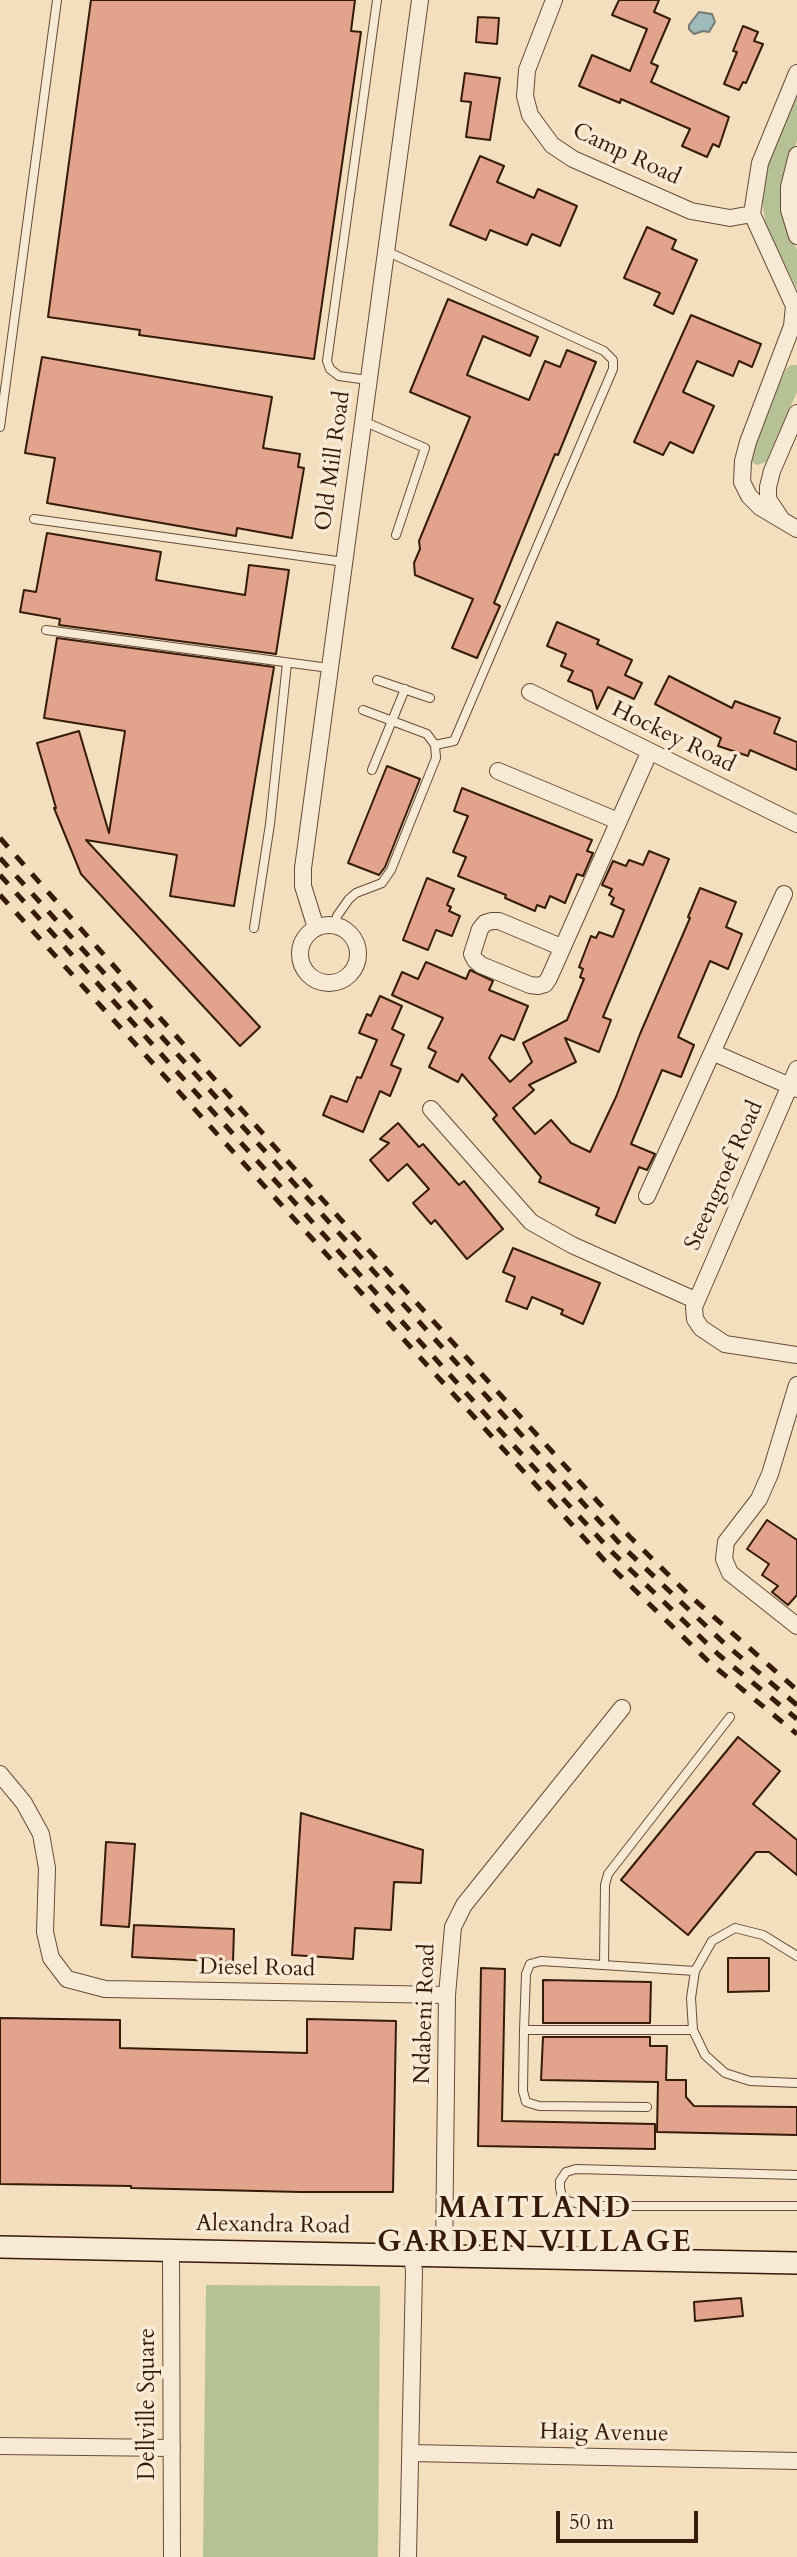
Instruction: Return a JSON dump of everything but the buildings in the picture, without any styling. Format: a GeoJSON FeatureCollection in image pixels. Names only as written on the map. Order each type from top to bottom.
{"type":"FeatureCollection","features":[{"type":"Feature","properties":{"kind":"street","name":"Old Mill Road"},"geometry":{"type":"LineString","coordinates":[[316,928],[303,886],[303,868],[420,0]]}},
{"type":"Feature","properties":{"kind":"street","name":"Camp Road"},"geometry":{"type":"LineString","coordinates":[[554,0],[527,70],[525,96],[530,115],[552,145],[573,159],[691,211],[730,218],[752,214]]}},
{"type":"Feature","properties":{"kind":"street"},"geometry":{"type":"LineString","coordinates":[[790,526],[748,496],[742,482],[743,461],[748,442],[790,353],[794,306],[752,214],[760,163],[796,79]]}},
{"type":"Feature","properties":{"kind":"street"},"geometry":{"type":"LineString","coordinates":[[797,155],[789,187],[789,210],[797,236]]}},
{"type":"Feature","properties":{"kind":"street"},"geometry":{"type":"LineString","coordinates":[[790,526],[768,499],[768,487],[772,471],[797,413]]}},
{"type":"Feature","properties":{"kind":"street","name":"Hockey Road"},"geometry":{"type":"LineString","coordinates":[[530,692],[797,824]]}},
{"type":"Feature","properties":{"kind":"street"},"geometry":{"type":"LineString","coordinates":[[561,947],[492,921],[480,929],[472,954],[481,965],[530,985],[545,984],[649,753]]}},
{"type":"Feature","properties":{"kind":"street"},"geometry":{"type":"LineString","coordinates":[[498,771],[618,821]]}},
{"type":"Feature","properties":{"kind":"street"},"geometry":{"type":"LineString","coordinates":[[647,1196],[784,894]]}},
{"type":"Feature","properties":{"kind":"street"},"geometry":{"type":"LineString","coordinates":[[335,925],[352,936],[358,955],[351,973],[333,983],[313,978],[301,962],[302,942],[316,928],[335,925]]}},
{"type":"Feature","properties":{"kind":"street"},"geometry":{"type":"LineString","coordinates":[[713,1053],[793,1088]]}},
{"type":"Feature","properties":{"kind":"street","name":"Steengroef Road"},"geometry":{"type":"LineString","coordinates":[[695,1300],[793,1088],[797,1069]]}},
{"type":"Feature","properties":{"kind":"street"},"geometry":{"type":"LineString","coordinates":[[431,1109],[531,1222],[572,1245],[695,1300],[695,1319],[701,1328],[725,1344],[797,1355]]}},
{"type":"Feature","properties":{"kind":"street"},"geometry":{"type":"LineString","coordinates":[[797,1385],[770,1474],[759,1499],[726,1542],[724,1559],[730,1573],[797,1626]]}},
{"type":"Feature","properties":{"kind":"street","name":"Ndabeni Road"},"geometry":{"type":"LineString","coordinates":[[444,2255],[447,1995],[453,1927],[464,1905],[622,1708]]}},
{"type":"Feature","properties":{"kind":"street","name":"Diesel Road"},"geometry":{"type":"LineString","coordinates":[[0,1774],[24,1803],[41,1834],[47,1868],[45,1932],[51,1958],[67,1979],[105,1989],[447,1995]]}},
{"type":"Feature","properties":{"kind":"street","name":"Alexandra Road"},"geometry":{"type":"LineString","coordinates":[[0,2247],[797,2263]]}},
{"type":"Feature","properties":{"kind":"street","name":"Dellville Square"},"geometry":{"type":"LineString","coordinates":[[171,2250],[172,2557]]}},
{"type":"Feature","properties":{"kind":"street"},"geometry":{"type":"LineString","coordinates":[[408,2557],[412,2255]]}},
{"type":"Feature","properties":{"kind":"street"},"geometry":{"type":"LineString","coordinates":[[0,2446],[172,2448]]}},
{"type":"Feature","properties":{"kind":"street","name":"Haig Avenue"},"geometry":{"type":"LineString","coordinates":[[410,2453],[797,2461]]}},
{"type":"Feature","properties":{"kind":"lane"},"geometry":{"type":"LineString","coordinates":[[0,427],[57,0]]}},
{"type":"Feature","properties":{"kind":"lane"},"geometry":{"type":"LineString","coordinates":[[368,380],[339,376],[330,369],[327,361],[377,0]]}},
{"type":"Feature","properties":{"kind":"lane"},"geometry":{"type":"LineString","coordinates":[[386,251],[604,351],[613,360],[613,369],[454,741],[435,745]]}},
{"type":"Feature","properties":{"kind":"lane"},"geometry":{"type":"LineString","coordinates":[[363,421],[425,448],[396,535]]}},
{"type":"Feature","properties":{"kind":"lane"},"geometry":{"type":"LineString","coordinates":[[34,519],[344,562]]}},
{"type":"Feature","properties":{"kind":"lane"},"geometry":{"type":"LineString","coordinates":[[46,630],[330,668]]}},
{"type":"Feature","properties":{"kind":"lane"},"geometry":{"type":"LineString","coordinates":[[254,928],[270,824],[287,663]]}},
{"type":"Feature","properties":{"kind":"lane"},"geometry":{"type":"LineString","coordinates":[[377,680],[430,698]]}},
{"type":"Feature","properties":{"kind":"lane"},"geometry":{"type":"LineString","coordinates":[[372,770],[405,689]]}},
{"type":"Feature","properties":{"kind":"lane"},"geometry":{"type":"LineString","coordinates":[[335,925],[337,916],[349,899],[356,893],[382,883],[391,870],[436,758],[435,745],[427,734],[363,710]]}},
{"type":"Feature","properties":{"kind":"lane"},"geometry":{"type":"LineString","coordinates":[[604,1965],[605,1885],[608,1874],[730,1717]]}},
{"type":"Feature","properties":{"kind":"lane"},"geometry":{"type":"LineString","coordinates":[[797,1956],[763,1935],[735,1928],[712,1941],[695,1971],[691,1998],[694,2030],[705,2054],[725,2073],[750,2081],[797,2082]]}},
{"type":"Feature","properties":{"kind":"lane"},"geometry":{"type":"LineString","coordinates":[[646,2107],[539,2106],[526,2102],[523,2091],[526,1974],[530,1964],[541,1961],[695,1971]]}},
{"type":"Feature","properties":{"kind":"lane"},"geometry":{"type":"LineString","coordinates":[[524,2030],[694,2030]]}},
{"type":"Feature","properties":{"kind":"lane"},"geometry":{"type":"LineString","coordinates":[[797,2175],[576,2169],[566,2172],[560,2181],[560,2188],[562,2197],[568,2201],[587,2206],[797,2206]]}},
{"type":"Feature","properties":{"kind":"green space"},"geometry":{"type":"Polygon","coordinates":[[[797,97],[797,141],[782,179],[782,207],[785,225],[797,250],[797,289],[766,229],[763,207],[764,175],[797,97]]]}},
{"type":"Feature","properties":{"kind":"green space"},"geometry":{"type":"Polygon","coordinates":[[[797,365],[797,392],[766,462],[757,465],[751,462],[749,452],[786,369],[797,365]]]}},
{"type":"Feature","properties":{"kind":"green space"},"geometry":{"type":"Polygon","coordinates":[[[206,2285],[380,2286],[378,2557],[203,2557],[206,2285]]]}},
{"type":"Feature","properties":{"kind":"water"},"geometry":{"type":"Polygon","coordinates":[[[699,12],[712,14],[715,22],[709,32],[694,34],[689,25],[699,12]]]}},
{"type":"Feature","properties":{"kind":"railway"},"geometry":{"type":"LineString","coordinates":[[0,838],[282,1155],[630,1537],[689,1595],[797,1690]]}},
{"type":"Feature","properties":{"kind":"railway"},"geometry":{"type":"LineString","coordinates":[[0,858],[621,1545],[725,1644],[797,1705]]}},
{"type":"Feature","properties":{"kind":"railway"},"geometry":{"type":"LineString","coordinates":[[0,875],[613,1553],[719,1655],[797,1719]]}},
{"type":"Feature","properties":{"kind":"railway"},"geometry":{"type":"LineString","coordinates":[[0,895],[605,1561],[710,1663],[797,1734]]}},
{"type":"Feature","properties":{"kind":"district","name":"MAITLAND GARDEN VILLAGE"},"geometry":{"type":"Point","coordinates":[535,2227]}}]}
